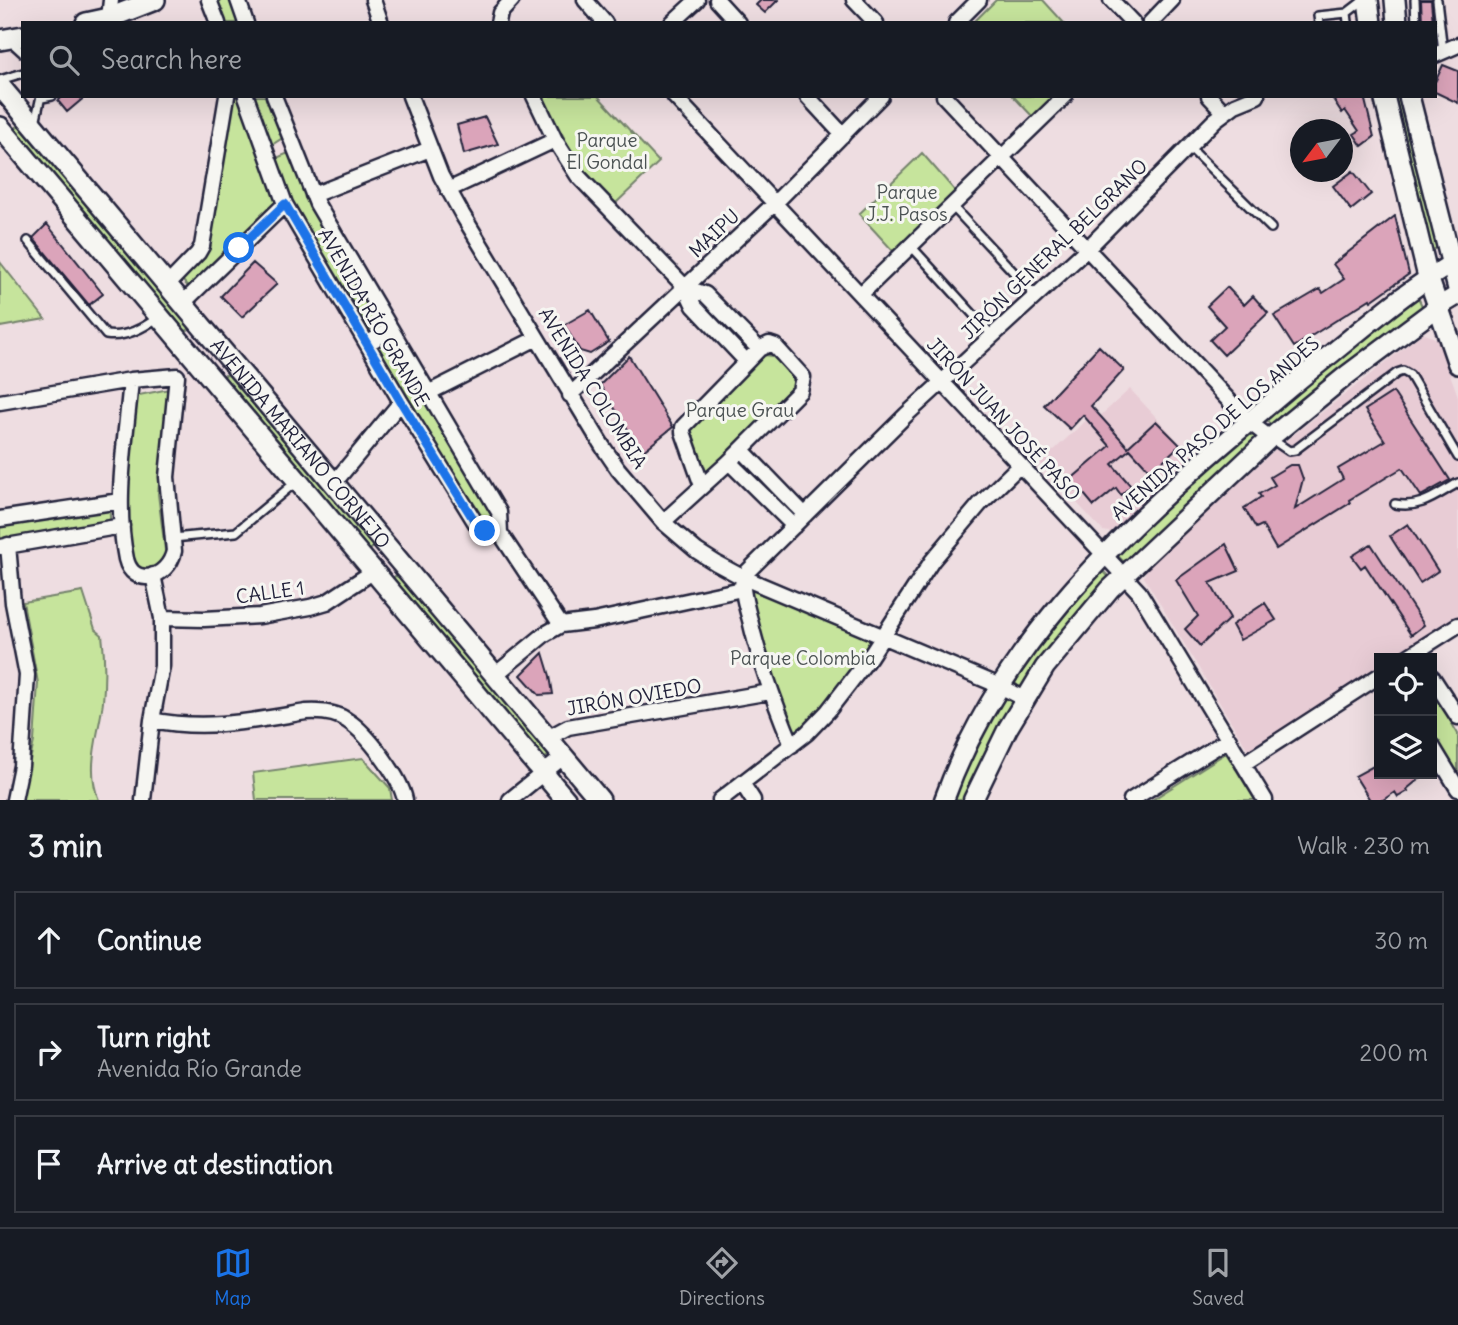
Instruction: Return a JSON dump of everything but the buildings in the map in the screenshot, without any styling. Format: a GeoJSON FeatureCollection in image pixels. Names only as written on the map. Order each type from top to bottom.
{"type":"FeatureCollection","features":[{"type":"Feature","properties":{"kind":"main road"},"geometry":{"type":"LineString","coordinates":[[89,21],[110,9],[155,0]]}},
{"type":"Feature","properties":{"kind":"main road"},"geometry":{"type":"LineString","coordinates":[[1366,0],[1371,21]]}},
{"type":"Feature","properties":{"kind":"main road"},"geometry":{"type":"LineString","coordinates":[[1395,0],[1397,21]]}},
{"type":"Feature","properties":{"kind":"main road","name":"AVENIDA MARIANO CORNEJO"},"geometry":{"type":"LineString","coordinates":[[0,86],[67,161],[207,333],[600,800]]}},
{"type":"Feature","properties":{"kind":"main road"},"geometry":{"type":"LineString","coordinates":[[1384,98],[1428,277],[1458,364]]}},
{"type":"Feature","properties":{"kind":"main road"},"geometry":{"type":"LineString","coordinates":[[1410,98],[1454,262],[1458,289]]}},
{"type":"Feature","properties":{"kind":"main road"},"geometry":{"type":"LineString","coordinates":[[2,129],[29,120]]}},
{"type":"Feature","properties":{"kind":"main road","name":"AVENIDA MARIANO CORNEJO"},"geometry":{"type":"LineString","coordinates":[[2,129],[566,800]]}},
{"type":"Feature","properties":{"kind":"main road"},"geometry":{"type":"LineString","coordinates":[[207,333],[194,337],[196,360],[218,366],[224,353]]}},
{"type":"Feature","properties":{"kind":"main road"},"geometry":{"type":"LineString","coordinates":[[372,569],[390,571],[392,552]]}},
{"type":"Feature","properties":{"kind":"street"},"geometry":{"type":"LineString","coordinates":[[209,0],[217,21]]}},
{"type":"Feature","properties":{"kind":"street"},"geometry":{"type":"LineString","coordinates":[[237,0],[245,21]]}},
{"type":"Feature","properties":{"kind":"street"},"geometry":{"type":"LineString","coordinates":[[373,0],[380,21]]}},
{"type":"Feature","properties":{"kind":"street"},"geometry":{"type":"LineString","coordinates":[[498,21],[500,13],[512,0]]}},
{"type":"Feature","properties":{"kind":"street"},"geometry":{"type":"LineString","coordinates":[[584,0],[604,21]]}},
{"type":"Feature","properties":{"kind":"street"},"geometry":{"type":"LineString","coordinates":[[674,21],[697,0]]}},
{"type":"Feature","properties":{"kind":"street"},"geometry":{"type":"LineString","coordinates":[[717,0],[736,21]]}},
{"type":"Feature","properties":{"kind":"street"},"geometry":{"type":"LineString","coordinates":[[854,0],[874,21]]}},
{"type":"Feature","properties":{"kind":"street"},"geometry":{"type":"LineString","coordinates":[[958,21],[979,0]]}},
{"type":"Feature","properties":{"kind":"street"},"geometry":{"type":"LineString","coordinates":[[1111,0],[1131,21]]}},
{"type":"Feature","properties":{"kind":"street"},"geometry":{"type":"LineString","coordinates":[[1152,21],[1172,0]]}},
{"type":"Feature","properties":{"kind":"street"},"geometry":{"type":"LineString","coordinates":[[1439,53],[1458,46]]}},
{"type":"Feature","properties":{"kind":"street"},"geometry":{"type":"LineString","coordinates":[[167,285],[202,246],[228,98]]}},
{"type":"Feature","properties":{"kind":"street","name":"AVENIDA RÍO GRANDE"},"geometry":{"type":"LineString","coordinates":[[247,98],[285,204],[477,525],[485,531],[500,533]]}},
{"type":"Feature","properties":{"kind":"street","name":"AVENIDA RÍO GRANDE"},"geometry":{"type":"LineString","coordinates":[[275,98],[313,195],[499,512],[500,533],[561,625]]}},
{"type":"Feature","properties":{"kind":"street","name":"AVENIDA COLOMBIA"},"geometry":{"type":"LineString","coordinates":[[411,98],[448,190],[570,395],[618,469],[663,522],[697,551],[742,583],[884,636],[1025,699]]}},
{"type":"Feature","properties":{"kind":"street"},"geometry":{"type":"LineString","coordinates":[[535,98],[555,140],[578,176],[685,287],[694,306],[746,361]]}},
{"type":"Feature","properties":{"kind":"street","name":"JIRÓN JUAN JOSÉ PASO"},"geometry":{"type":"LineString","coordinates":[[676,98],[1139,592],[1265,800]]}},
{"type":"Feature","properties":{"kind":"street"},"geometry":{"type":"LineString","coordinates":[[809,98],[843,135]]}},
{"type":"Feature","properties":{"kind":"street","name":"MAIPU"},"geometry":{"type":"LineString","coordinates":[[570,395],[775,203],[879,98]]}},
{"type":"Feature","properties":{"kind":"street"},"geometry":{"type":"LineString","coordinates":[[946,98],[1249,422],[1270,438]]}},
{"type":"Feature","properties":{"kind":"street"},"geometry":{"type":"LineString","coordinates":[[862,294],[1063,98]]}},
{"type":"Feature","properties":{"kind":"street"},"geometry":{"type":"LineString","coordinates":[[1211,98],[1224,112]]}},
{"type":"Feature","properties":{"kind":"street","name":"JIRÓN GENERAL BELGRANO"},"geometry":{"type":"LineString","coordinates":[[742,583],[805,515],[992,335],[1087,249],[1188,146],[1224,112],[1253,98]]}},
{"type":"Feature","properties":{"kind":"street"},"geometry":{"type":"LineString","coordinates":[[448,190],[555,140]]}},
{"type":"Feature","properties":{"kind":"street"},"geometry":{"type":"LineString","coordinates":[[267,154],[292,144]]}},
{"type":"Feature","properties":{"kind":"street"},"geometry":{"type":"LineString","coordinates":[[313,195],[430,149]]}},
{"type":"Feature","properties":{"kind":"street"},"geometry":{"type":"LineString","coordinates":[[183,303],[285,204]]}},
{"type":"Feature","properties":{"kind":"street","name":"AVENIDA PASO DE LOS ANDES"},"geometry":{"type":"LineString","coordinates":[[944,800],[967,748],[1000,686],[1054,610],[1104,553],[1187,474],[1286,388],[1428,277],[1454,262]]}},
{"type":"Feature","properties":{"kind":"street"},"geometry":{"type":"LineString","coordinates":[[685,287],[705,294],[759,349]]}},
{"type":"Feature","properties":{"kind":"street"},"geometry":{"type":"LineString","coordinates":[[973,800],[1008,728],[1045,667],[1124,575],[1270,438],[1347,376],[1458,295]]}},
{"type":"Feature","properties":{"kind":"street"},"geometry":{"type":"LineString","coordinates":[[367,344],[391,329]]}},
{"type":"Feature","properties":{"kind":"street"},"geometry":{"type":"LineString","coordinates":[[430,392],[537,338]]}},
{"type":"Feature","properties":{"kind":"street"},"geometry":{"type":"LineString","coordinates":[[663,522],[729,462],[800,391],[803,377],[775,346],[769,344],[759,349],[683,427],[702,486]]}},
{"type":"Feature","properties":{"kind":"street"},"geometry":{"type":"LineString","coordinates":[[1329,355],[1336,355],[1342,361],[1347,376]]}},
{"type":"Feature","properties":{"kind":"street"},"geometry":{"type":"LineString","coordinates":[[0,402],[131,380],[177,376],[196,360]]}},
{"type":"Feature","properties":{"kind":"street"},"geometry":{"type":"LineString","coordinates":[[131,380],[120,501],[127,562],[137,575],[145,577],[165,571],[171,563],[173,538],[167,477],[177,376]]}},
{"type":"Feature","properties":{"kind":"street"},"geometry":{"type":"LineString","coordinates":[[334,483],[401,402]]}},
{"type":"Feature","properties":{"kind":"street"},"geometry":{"type":"LineString","coordinates":[[741,450],[805,515]]}},
{"type":"Feature","properties":{"kind":"street"},"geometry":{"type":"LineString","coordinates":[[729,462],[794,526]]}},
{"type":"Feature","properties":{"kind":"street"},"geometry":{"type":"LineString","coordinates":[[720,800],[792,745],[828,711],[884,636],[932,561],[957,529],[1020,465]]}},
{"type":"Feature","properties":{"kind":"street"},"geometry":{"type":"LineString","coordinates":[[0,519],[120,501]]}},
{"type":"Feature","properties":{"kind":"street"},"geometry":{"type":"LineString","coordinates":[[14,800],[21,766],[27,675],[4,546],[122,526]]}},
{"type":"Feature","properties":{"kind":"street","name":"CALLE 1"},"geometry":{"type":"LineString","coordinates":[[162,618],[260,616],[310,607],[327,602],[372,569]]}},
{"type":"Feature","properties":{"kind":"street"},"geometry":{"type":"LineString","coordinates":[[143,800],[152,720],[162,666],[162,618],[153,575]]}},
{"type":"Feature","properties":{"kind":"street"},"geometry":{"type":"LineString","coordinates":[[495,675],[545,634],[561,625],[607,618],[742,583],[770,692],[792,745]]}},
{"type":"Feature","properties":{"kind":"street"},"geometry":{"type":"LineString","coordinates":[[1414,653],[1458,625]]}},
{"type":"Feature","properties":{"kind":"street"},"geometry":{"type":"LineString","coordinates":[[1244,764],[1374,679]]}},
{"type":"Feature","properties":{"kind":"street"},"geometry":{"type":"LineString","coordinates":[[1437,685],[1458,717]]}},
{"type":"Feature","properties":{"kind":"street","name":"JIRÓN OVIEDO"},"geometry":{"type":"LineString","coordinates":[[548,738],[568,727],[770,692]]}},
{"type":"Feature","properties":{"kind":"street"},"geometry":{"type":"LineString","coordinates":[[152,720],[194,727],[306,712],[322,711],[334,714],[358,730],[393,771],[405,800]]}},
{"type":"Feature","properties":{"kind":"street"},"geometry":{"type":"LineString","coordinates":[[1131,800],[1228,739]]}},
{"type":"Feature","properties":{"kind":"street"},"geometry":{"type":"LineString","coordinates":[[1437,754],[1458,789]]}},
{"type":"Feature","properties":{"kind":"street"},"geometry":{"type":"LineString","coordinates":[[510,800],[564,757]]}},
{"type":"Feature","properties":{"kind":"street"},"geometry":{"type":"LineString","coordinates":[[742,783],[752,800]]}},
{"type":"Feature","properties":{"kind":"lane"},"geometry":{"type":"LineString","coordinates":[[1319,21],[1318,16],[1347,13],[1366,0]]}},
{"type":"Feature","properties":{"kind":"lane"},"geometry":{"type":"LineString","coordinates":[[1415,0],[1416,21]]}},
{"type":"Feature","properties":{"kind":"lane"},"geometry":{"type":"LineString","coordinates":[[1437,0],[1439,53]]}},
{"type":"Feature","properties":{"kind":"lane"},"geometry":{"type":"LineString","coordinates":[[1347,13],[1348,21]]}},
{"type":"Feature","properties":{"kind":"lane"},"geometry":{"type":"LineString","coordinates":[[0,80],[21,74]]}},
{"type":"Feature","properties":{"kind":"lane"},"geometry":{"type":"LineString","coordinates":[[29,120],[40,98]]}},
{"type":"Feature","properties":{"kind":"lane"},"geometry":{"type":"LineString","coordinates":[[1188,146],[1271,228]]}},
{"type":"Feature","properties":{"kind":"lane"},"geometry":{"type":"LineString","coordinates":[[952,206],[1035,295]]}},
{"type":"Feature","properties":{"kind":"lane"},"geometry":{"type":"LineString","coordinates":[[28,240],[106,335],[139,331],[159,316]]}},
{"type":"Feature","properties":{"kind":"lane"},"geometry":{"type":"LineString","coordinates":[[911,246],[992,335]]}},
{"type":"Feature","properties":{"kind":"lane"},"geometry":{"type":"LineString","coordinates":[[1270,438],[1289,451],[1295,450],[1403,371],[1410,375],[1458,457]]}},
{"type":"Feature","properties":{"kind":"lane"},"geometry":{"type":"LineString","coordinates":[[173,538],[236,532],[298,481]]}},
{"type":"Feature","properties":{"kind":"lane"},"geometry":{"type":"LineString","coordinates":[[1395,503],[1409,507],[1418,505],[1458,483]]}},
{"type":"Feature","properties":{"kind":"shaded area"},"geometry":{"type":"Polygon","coordinates":[[[1423,333],[1437,339],[1458,396],[1458,625],[1414,653],[1374,653],[1374,679],[1259,754],[1248,750],[1144,577],[1147,568],[1278,447],[1423,333]]]}},
{"type":"Feature","properties":{"kind":"shaded area"},"geometry":{"type":"Polygon","coordinates":[[[1130,389],[1192,456],[1110,532],[1103,531],[1040,463],[1093,414],[1098,418],[1130,389]]]}},
{"type":"Feature","properties":{"kind":"green space"},"geometry":{"type":"Polygon","coordinates":[[[214,0],[231,0],[239,21],[222,21],[214,0]]]}},
{"type":"Feature","properties":{"kind":"green space"},"geometry":{"type":"Polygon","coordinates":[[[996,0],[1043,0],[1062,21],[975,21],[996,0]]]}},
{"type":"Feature","properties":{"kind":"green space"},"geometry":{"type":"Polygon","coordinates":[[[232,98],[241,98],[280,201],[192,291],[182,280],[207,253],[232,98]]]}},
{"type":"Feature","properties":{"kind":"green space"},"geometry":{"type":"Polygon","coordinates":[[[252,98],[270,98],[284,137],[273,144],[269,142],[252,98]]]}},
{"type":"Feature","properties":{"kind":"green space","name":"Parque El Gondal"},"geometry":{"type":"Polygon","coordinates":[[[543,98],[600,98],[659,162],[616,203],[578,164],[543,98]]]}},
{"type":"Feature","properties":{"kind":"green space"},"geometry":{"type":"Polygon","coordinates":[[[1015,98],[1055,98],[1034,118],[1015,98]]]}},
{"type":"Feature","properties":{"kind":"green space"},"geometry":{"type":"Polygon","coordinates":[[[1393,98],[1401,98],[1439,248],[1429,250],[1393,98]]]}},
{"type":"Feature","properties":{"kind":"green space"},"geometry":{"type":"Polygon","coordinates":[[[22,126],[190,328],[178,338],[9,133],[22,126]]]}},
{"type":"Feature","properties":{"kind":"green space"},"geometry":{"type":"Polygon","coordinates":[[[291,152],[380,323],[366,332],[283,182],[274,159],[291,152]]]}},
{"type":"Feature","properties":{"kind":"green space","name":"Parque J.J. Pasos"},"geometry":{"type":"Polygon","coordinates":[[[922,153],[956,192],[894,252],[859,214],[922,153]]]}},
{"type":"Feature","properties":{"kind":"green space"},"geometry":{"type":"Polygon","coordinates":[[[0,262],[45,319],[0,327],[0,262]]]}},
{"type":"Feature","properties":{"kind":"green space"},"geometry":{"type":"Polygon","coordinates":[[[1416,293],[1423,308],[1271,426],[1265,417],[1416,293]]]}},
{"type":"Feature","properties":{"kind":"green space"},"geometry":{"type":"Polygon","coordinates":[[[391,335],[495,514],[490,521],[479,516],[376,344],[391,335]]]}},
{"type":"Feature","properties":{"kind":"green space","name":"Parque Grau"},"geometry":{"type":"Polygon","coordinates":[[[765,355],[772,356],[792,376],[792,391],[708,473],[702,471],[687,430],[765,355]]]}},
{"type":"Feature","properties":{"kind":"green space"},"geometry":{"type":"Polygon","coordinates":[[[228,375],[372,543],[372,548],[364,555],[206,376],[228,375]]]}},
{"type":"Feature","properties":{"kind":"green space"},"geometry":{"type":"Polygon","coordinates":[[[169,389],[158,494],[166,558],[156,567],[134,570],[124,528],[134,396],[169,389]]]}},
{"type":"Feature","properties":{"kind":"green space"},"geometry":{"type":"Polygon","coordinates":[[[1251,429],[1260,440],[1128,561],[1123,561],[1116,554],[1117,550],[1251,429]]]}},
{"type":"Feature","properties":{"kind":"green space"},"geometry":{"type":"Polygon","coordinates":[[[109,506],[111,527],[0,545],[0,524],[109,506]]]}},
{"type":"Feature","properties":{"kind":"green space"},"geometry":{"type":"Polygon","coordinates":[[[1102,570],[1108,576],[1108,582],[1025,688],[1020,688],[1013,677],[1023,660],[1102,570]]]}},
{"type":"Feature","properties":{"kind":"green space"},"geometry":{"type":"Polygon","coordinates":[[[395,576],[400,577],[550,754],[536,766],[387,583],[395,576]]]}},
{"type":"Feature","properties":{"kind":"green space","name":"Parque Colombia"},"geometry":{"type":"Polygon","coordinates":[[[751,590],[868,637],[871,648],[798,735],[789,733],[745,599],[751,590]]]}},
{"type":"Feature","properties":{"kind":"green space"},"geometry":{"type":"Polygon","coordinates":[[[83,592],[95,629],[102,635],[104,652],[103,702],[93,763],[99,800],[22,800],[34,741],[38,683],[23,602],[83,592]]]}},
{"type":"Feature","properties":{"kind":"green space"},"geometry":{"type":"Polygon","coordinates":[[[1005,695],[1014,700],[1015,706],[967,800],[949,800],[975,740],[1005,695]]]}},
{"type":"Feature","properties":{"kind":"green space"},"geometry":{"type":"Polygon","coordinates":[[[1437,698],[1458,734],[1458,779],[1437,744],[1437,698]]]}},
{"type":"Feature","properties":{"kind":"green space"},"geometry":{"type":"Polygon","coordinates":[[[1226,753],[1255,800],[1152,800],[1226,753]]]}},
{"type":"Feature","properties":{"kind":"green space"},"geometry":{"type":"Polygon","coordinates":[[[363,758],[390,788],[392,800],[256,800],[253,773],[363,758]]]}},
{"type":"Feature","properties":{"kind":"route"},"geometry":{"type":"LineString","coordinates":[[239,248],[285,204],[401,402],[477,525],[485,531]]}}]}
